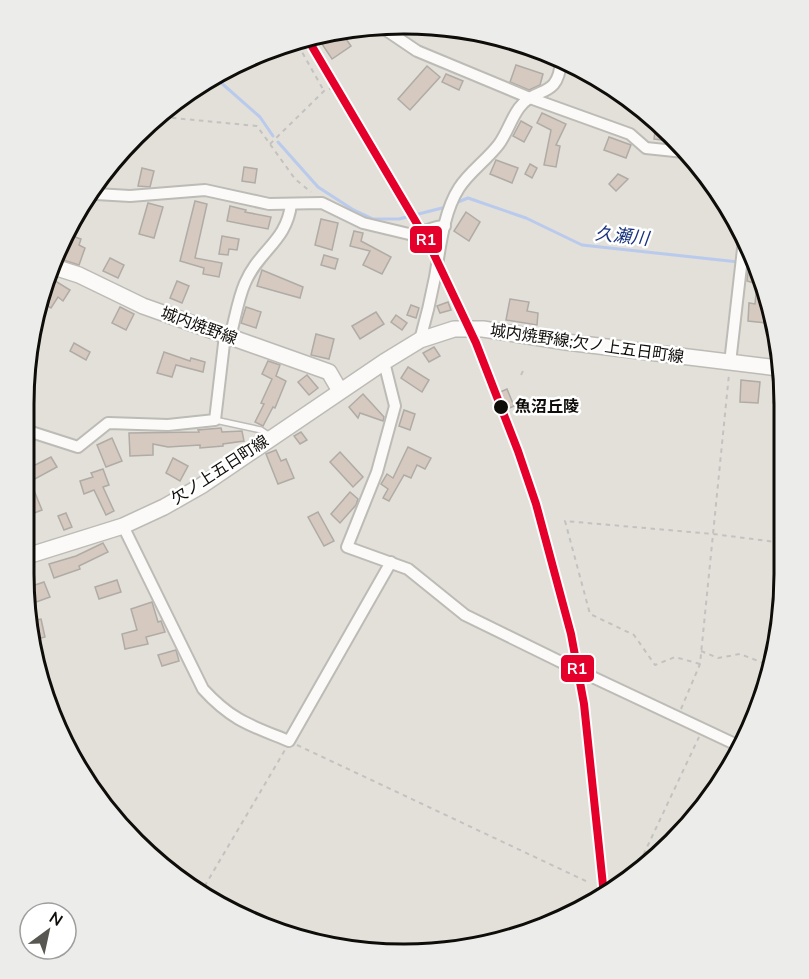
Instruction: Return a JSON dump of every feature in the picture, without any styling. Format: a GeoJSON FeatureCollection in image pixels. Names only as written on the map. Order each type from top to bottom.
{"type":"FeatureCollection","features":[{"type":"Feature","properties":{"kind":"main road","name":"城内焼野線"},"geometry":{"type":"LineString","coordinates":[[61,269],[79,274],[143,306],[329,372],[340,391]]}},
{"type":"Feature","properties":{"kind":"main road","name":"城内焼野線;欠ノ上五日町線"},"geometry":{"type":"LineString","coordinates":[[340,391],[420,340],[454,329],[483,329],[772,367]]}},
{"type":"Feature","properties":{"kind":"main road","name":"欠ノ上五日町線"},"geometry":{"type":"LineString","coordinates":[[34,554],[123,525],[164,507],[201,486],[340,391]]}},
{"type":"Feature","properties":{"kind":"street"},"geometry":{"type":"LineString","coordinates":[[393,34],[417,51],[530,98],[630,134],[646,148],[673,151]]}},
{"type":"Feature","properties":{"kind":"street"},"geometry":{"type":"LineString","coordinates":[[420,340],[445,226],[459,189],[499,144],[519,107],[530,98],[550,89],[560,75],[560,70]]}},
{"type":"Feature","properties":{"kind":"street"},"geometry":{"type":"LineString","coordinates":[[100,194],[130,196],[206,190],[269,204],[322,203],[363,223],[409,234],[416,234],[436,226],[445,226]]}},
{"type":"Feature","properties":{"kind":"street"},"geometry":{"type":"LineString","coordinates":[[34,433],[78,447],[108,423],[168,425],[215,420],[227,336],[245,283],[260,256],[278,240],[290,214],[291,204]]}},
{"type":"Feature","properties":{"kind":"street"},"geometry":{"type":"LineString","coordinates":[[730,363],[742,255]]}},
{"type":"Feature","properties":{"kind":"street"},"geometry":{"type":"LineString","coordinates":[[384,362],[395,406],[377,472],[346,547],[408,569],[465,615],[565,664]]}},
{"type":"Feature","properties":{"kind":"street"},"geometry":{"type":"LineString","coordinates":[[123,525],[203,689],[238,721],[290,741],[391,562]]}},
{"type":"Feature","properties":{"kind":"street"},"geometry":{"type":"LineString","coordinates":[[586,674],[733,743]]}},
{"type":"Feature","properties":{"kind":"lane"},"geometry":{"type":"LineString","coordinates":[[215,420],[261,430],[271,437]]}},
{"type":"Feature","properties":{"kind":"path"},"geometry":{"type":"LineString","coordinates":[[301,50],[324,91]]}},
{"type":"Feature","properties":{"kind":"path"},"geometry":{"type":"LineString","coordinates":[[270,144],[324,91],[332,88]]}},
{"type":"Feature","properties":{"kind":"path"},"geometry":{"type":"LineString","coordinates":[[171,118],[257,126],[295,179],[322,203]]}},
{"type":"Feature","properties":{"kind":"path"},"geometry":{"type":"LineString","coordinates":[[678,717],[700,664],[730,363]]}},
{"type":"Feature","properties":{"kind":"path"},"geometry":{"type":"LineString","coordinates":[[700,664],[675,657],[655,664],[634,634],[590,614],[565,522],[712,534],[774,542]]}},
{"type":"Feature","properties":{"kind":"path"},"geometry":{"type":"LineString","coordinates":[[701,651],[718,658],[740,654],[764,663]]}},
{"type":"Feature","properties":{"kind":"path"},"geometry":{"type":"LineString","coordinates":[[644,857],[704,729]]}},
{"type":"Feature","properties":{"kind":"path"},"geometry":{"type":"LineString","coordinates":[[205,886],[290,741],[590,883]]}},
{"type":"Feature","properties":{"kind":"building"},"geometry":{"type":"Polygon","coordinates":[[[347,40],[351,46],[332,59],[322,44],[347,40]]]}},
{"type":"Feature","properties":{"kind":"building"},"geometry":{"type":"Polygon","coordinates":[[[516,65],[543,74],[540,85],[529,90],[510,82],[516,65]]]}},
{"type":"Feature","properties":{"kind":"building"},"geometry":{"type":"Polygon","coordinates":[[[427,66],[440,77],[410,110],[398,99],[427,66]]]}},
{"type":"Feature","properties":{"kind":"building"},"geometry":{"type":"Polygon","coordinates":[[[446,74],[463,81],[459,90],[442,82],[446,74]]]}},
{"type":"Feature","properties":{"kind":"building"},"geometry":{"type":"Polygon","coordinates":[[[542,113],[566,124],[556,145],[560,146],[556,167],[544,165],[551,130],[537,123],[542,113]]]}},
{"type":"Feature","properties":{"kind":"building"},"geometry":{"type":"Polygon","coordinates":[[[521,121],[532,127],[524,142],[513,136],[521,121]]]}},
{"type":"Feature","properties":{"kind":"building"},"geometry":{"type":"Polygon","coordinates":[[[655,132],[663,140],[654,139],[655,132]]]}},
{"type":"Feature","properties":{"kind":"building"},"geometry":{"type":"Polygon","coordinates":[[[609,137],[631,145],[626,158],[604,150],[609,137]]]}},
{"type":"Feature","properties":{"kind":"building"},"geometry":{"type":"Polygon","coordinates":[[[496,160],[518,168],[512,183],[490,174],[496,160]]]}},
{"type":"Feature","properties":{"kind":"building"},"geometry":{"type":"Polygon","coordinates":[[[530,164],[537,168],[532,178],[525,174],[530,164]]]}},
{"type":"Feature","properties":{"kind":"building"},"geometry":{"type":"Polygon","coordinates":[[[244,167],[257,169],[255,183],[242,181],[244,167]]]}},
{"type":"Feature","properties":{"kind":"building"},"geometry":{"type":"Polygon","coordinates":[[[142,168],[154,171],[150,187],[138,186],[142,168]]]}},
{"type":"Feature","properties":{"kind":"building"},"geometry":{"type":"Polygon","coordinates":[[[618,174],[628,179],[616,191],[609,184],[618,174]]]}},
{"type":"Feature","properties":{"kind":"building"},"geometry":{"type":"Polygon","coordinates":[[[195,201],[207,204],[195,258],[222,263],[219,277],[203,274],[204,268],[180,261],[195,201]]]}},
{"type":"Feature","properties":{"kind":"building"},"geometry":{"type":"Polygon","coordinates":[[[148,203],[163,207],[154,238],[139,234],[148,203]]]}},
{"type":"Feature","properties":{"kind":"building"},"geometry":{"type":"Polygon","coordinates":[[[230,206],[246,210],[245,212],[271,217],[268,229],[227,221],[230,206]]]}},
{"type":"Feature","properties":{"kind":"building"},"geometry":{"type":"Polygon","coordinates":[[[466,212],[480,222],[469,241],[454,231],[466,212]]]}},
{"type":"Feature","properties":{"kind":"building"},"geometry":{"type":"Polygon","coordinates":[[[321,219],[338,223],[332,250],[315,245],[321,219]]]}},
{"type":"Feature","properties":{"kind":"building"},"geometry":{"type":"Polygon","coordinates":[[[354,231],[363,233],[361,241],[391,257],[382,274],[363,265],[370,251],[350,246],[354,231]]]}},
{"type":"Feature","properties":{"kind":"building"},"geometry":{"type":"Polygon","coordinates":[[[222,236],[239,239],[237,250],[229,249],[228,255],[219,254],[222,236]]]}},
{"type":"Feature","properties":{"kind":"building"},"geometry":{"type":"Polygon","coordinates":[[[75,237],[81,239],[79,245],[85,248],[79,265],[64,260],[75,237]]]}},
{"type":"Feature","properties":{"kind":"building"},"geometry":{"type":"Polygon","coordinates":[[[324,255],[338,259],[335,269],[321,265],[324,255]]]}},
{"type":"Feature","properties":{"kind":"building"},"geometry":{"type":"Polygon","coordinates":[[[110,258],[124,265],[118,278],[103,271],[110,258]]]}},
{"type":"Feature","properties":{"kind":"building"},"geometry":{"type":"Polygon","coordinates":[[[262,270],[303,287],[300,298],[257,286],[262,270]]]}},
{"type":"Feature","properties":{"kind":"building"},"geometry":{"type":"Polygon","coordinates":[[[748,272],[754,283],[747,281],[748,272]]]}},
{"type":"Feature","properties":{"kind":"building"},"geometry":{"type":"Polygon","coordinates":[[[56,281],[70,290],[63,301],[58,297],[51,308],[48,306],[56,281]]]}},
{"type":"Feature","properties":{"kind":"building"},"geometry":{"type":"Polygon","coordinates":[[[177,281],[189,286],[182,303],[170,298],[177,281]]]}},
{"type":"Feature","properties":{"kind":"building"},"geometry":{"type":"Polygon","coordinates":[[[756,290],[765,323],[748,321],[749,303],[755,304],[756,290]]]}},
{"type":"Feature","properties":{"kind":"building"},"geometry":{"type":"Polygon","coordinates":[[[510,299],[529,302],[527,311],[538,313],[537,325],[506,320],[510,299]]]}},
{"type":"Feature","properties":{"kind":"building"},"geometry":{"type":"Polygon","coordinates":[[[448,302],[451,310],[440,313],[437,306],[448,302]]]}},
{"type":"Feature","properties":{"kind":"building"},"geometry":{"type":"Polygon","coordinates":[[[411,305],[419,308],[416,318],[407,315],[411,305]]]}},
{"type":"Feature","properties":{"kind":"building"},"geometry":{"type":"Polygon","coordinates":[[[120,307],[134,314],[126,330],[112,323],[120,307]]]}},
{"type":"Feature","properties":{"kind":"building"},"geometry":{"type":"Polygon","coordinates":[[[246,307],[261,312],[256,328],[241,323],[246,307]]]}},
{"type":"Feature","properties":{"kind":"building"},"geometry":{"type":"Polygon","coordinates":[[[376,312],[384,324],[360,339],[352,326],[376,312]]]}},
{"type":"Feature","properties":{"kind":"building"},"geometry":{"type":"Polygon","coordinates":[[[396,315],[407,323],[402,330],[391,322],[396,315]]]}},
{"type":"Feature","properties":{"kind":"building"},"geometry":{"type":"Polygon","coordinates":[[[316,334],[334,339],[329,359],[311,355],[316,334]]]}},
{"type":"Feature","properties":{"kind":"building"},"geometry":{"type":"Polygon","coordinates":[[[74,343],[90,352],[86,360],[70,351],[74,343]]]}},
{"type":"Feature","properties":{"kind":"building"},"geometry":{"type":"Polygon","coordinates":[[[434,347],[440,356],[429,362],[423,353],[434,347]]]}},
{"type":"Feature","properties":{"kind":"building"},"geometry":{"type":"Polygon","coordinates":[[[164,352],[190,361],[191,358],[205,362],[203,372],[176,365],[172,377],[157,373],[164,352]]]}},
{"type":"Feature","properties":{"kind":"building"},"geometry":{"type":"Polygon","coordinates":[[[268,361],[280,365],[276,376],[286,381],[275,408],[273,407],[263,426],[255,422],[272,379],[262,374],[268,361]]]}},
{"type":"Feature","properties":{"kind":"building"},"geometry":{"type":"Polygon","coordinates":[[[408,367],[429,380],[422,392],[401,378],[408,367]]]}},
{"type":"Feature","properties":{"kind":"building"},"geometry":{"type":"Polygon","coordinates":[[[307,375],[318,388],[309,395],[298,382],[307,375]]]}},
{"type":"Feature","properties":{"kind":"building"},"geometry":{"type":"Polygon","coordinates":[[[741,380],[760,382],[758,403],[740,402],[741,380]]]}},
{"type":"Feature","properties":{"kind":"building"},"geometry":{"type":"Polygon","coordinates":[[[507,389],[514,406],[505,410],[498,393],[507,389]]]}},
{"type":"Feature","properties":{"kind":"building"},"geometry":{"type":"Polygon","coordinates":[[[363,394],[384,417],[383,421],[360,413],[358,418],[349,407],[363,394]]]}},
{"type":"Feature","properties":{"kind":"building"},"geometry":{"type":"Polygon","coordinates":[[[404,410],[415,414],[410,430],[399,426],[404,410]]]}},
{"type":"Feature","properties":{"kind":"building"},"geometry":{"type":"Polygon","coordinates":[[[221,428],[222,432],[242,431],[244,441],[200,448],[200,445],[168,447],[153,444],[153,455],[130,456],[129,433],[199,432],[198,430],[221,428]]]}},
{"type":"Feature","properties":{"kind":"building"},"geometry":{"type":"Polygon","coordinates":[[[301,432],[307,440],[300,444],[294,436],[301,432]]]}},
{"type":"Feature","properties":{"kind":"building"},"geometry":{"type":"Polygon","coordinates":[[[112,438],[122,461],[106,467],[97,445],[112,438]]]}},
{"type":"Feature","properties":{"kind":"building"},"geometry":{"type":"Polygon","coordinates":[[[408,447],[431,458],[425,469],[417,465],[411,478],[404,475],[389,501],[383,498],[388,489],[381,484],[387,474],[393,478],[408,447]]]}},
{"type":"Feature","properties":{"kind":"building"},"geometry":{"type":"Polygon","coordinates":[[[276,450],[281,461],[286,459],[294,478],[278,484],[266,454],[276,450]]]}},
{"type":"Feature","properties":{"kind":"building"},"geometry":{"type":"Polygon","coordinates":[[[340,452],[363,477],[353,487],[330,462],[340,452]]]}},
{"type":"Feature","properties":{"kind":"building"},"geometry":{"type":"Polygon","coordinates":[[[51,457],[57,467],[34,479],[34,466],[51,457]]]}},
{"type":"Feature","properties":{"kind":"building"},"geometry":{"type":"Polygon","coordinates":[[[173,458],[188,466],[180,481],[166,473],[173,458]]]}},
{"type":"Feature","properties":{"kind":"building"},"geometry":{"type":"Polygon","coordinates":[[[103,469],[109,485],[103,487],[114,511],[106,515],[94,490],[84,494],[80,481],[93,477],[91,473],[103,469]]]}},
{"type":"Feature","properties":{"kind":"building"},"geometry":{"type":"Polygon","coordinates":[[[34,490],[42,510],[34,513],[34,490]]]}},
{"type":"Feature","properties":{"kind":"building"},"geometry":{"type":"Polygon","coordinates":[[[350,492],[358,499],[356,505],[340,523],[331,514],[350,492]]]}},
{"type":"Feature","properties":{"kind":"building"},"geometry":{"type":"Polygon","coordinates":[[[318,512],[334,541],[324,546],[308,517],[318,512]]]}},
{"type":"Feature","properties":{"kind":"building"},"geometry":{"type":"Polygon","coordinates":[[[66,513],[72,527],[64,530],[58,516],[66,513]]]}},
{"type":"Feature","properties":{"kind":"building"},"geometry":{"type":"Polygon","coordinates":[[[103,543],[108,552],[79,566],[80,569],[54,578],[49,564],[76,556],[103,543]]]}},
{"type":"Feature","properties":{"kind":"building"},"geometry":{"type":"Polygon","coordinates":[[[117,580],[121,592],[99,599],[95,587],[117,580]]]}},
{"type":"Feature","properties":{"kind":"building"},"geometry":{"type":"Polygon","coordinates":[[[44,582],[50,597],[35,602],[34,585],[44,582]]]}},
{"type":"Feature","properties":{"kind":"building"},"geometry":{"type":"Polygon","coordinates":[[[152,602],[158,622],[161,621],[165,632],[146,637],[148,644],[125,649],[122,634],[137,630],[131,609],[152,602]]]}},
{"type":"Feature","properties":{"kind":"building"},"geometry":{"type":"Polygon","coordinates":[[[41,619],[45,637],[41,638],[38,620],[41,619]]]}},
{"type":"Feature","properties":{"kind":"building"},"geometry":{"type":"Polygon","coordinates":[[[176,650],[179,661],[162,666],[158,655],[176,650]]]}},
{"type":"Feature","properties":{"kind":"waterway","name":"久瀬川"},"geometry":{"type":"LineString","coordinates":[[222,83],[260,117],[273,136]]}},
{"type":"Feature","properties":{"kind":"waterway","name":"久瀬川"},"geometry":{"type":"LineString","coordinates":[[278,142],[318,187],[352,209],[373,219],[399,219],[442,208]]}},
{"type":"Feature","properties":{"kind":"waterway","name":"久瀬川"},"geometry":{"type":"LineString","coordinates":[[458,202],[468,198],[526,218],[582,245],[746,263]]}},
{"type":"Feature","properties":{"kind":"tunnel"},"geometry":{"type":"LineString","coordinates":[[565,664],[586,674]]}},
{"type":"Feature","properties":{"kind":"transit line","name":"R1"},"geometry":{"type":"LineString","coordinates":[[312,46],[429,244],[476,343],[518,451],[536,504],[571,634],[584,704],[603,886]]}},
{"type":"Feature","properties":{"kind":"place","name":"魚沼丘陵"},"geometry":{"type":"Point","coordinates":[501,407]}}]}
